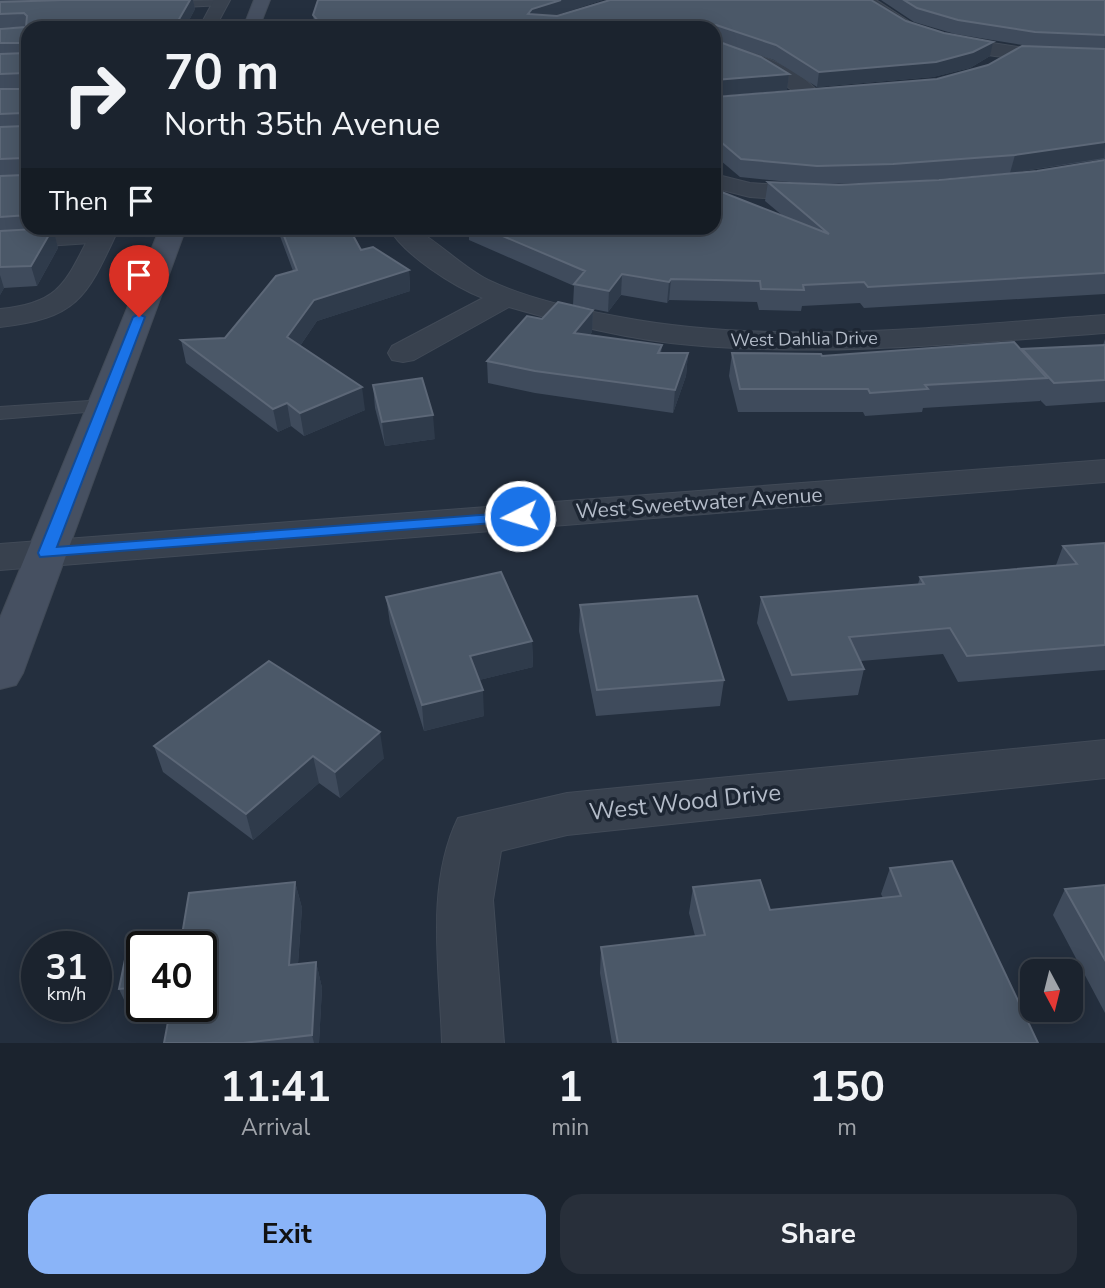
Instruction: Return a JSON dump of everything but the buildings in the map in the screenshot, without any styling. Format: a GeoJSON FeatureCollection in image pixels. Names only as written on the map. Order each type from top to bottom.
{"type":"FeatureCollection","features":[{"type":"Feature","properties":{"kind":"main road"},"geometry":{"type":"LineString","coordinates":[[254,21],[262,0]]}},
{"type":"Feature","properties":{"kind":"main road"},"geometry":{"type":"LineString","coordinates":[[0,673],[170,235]]}},
{"type":"Feature","properties":{"kind":"street"},"geometry":{"type":"LineString","coordinates":[[866,0],[895,20],[928,35],[1016,51],[1105,57]]}},
{"type":"Feature","properties":{"kind":"street"},"geometry":{"type":"LineString","coordinates":[[211,21],[221,2]]}},
{"type":"Feature","properties":{"kind":"street"},"geometry":{"type":"LineString","coordinates":[[721,49],[757,61],[780,73],[813,98]]}},
{"type":"Feature","properties":{"kind":"street"},"geometry":{"type":"LineString","coordinates":[[995,68],[1016,51]]}},
{"type":"Feature","properties":{"kind":"street"},"geometry":{"type":"LineString","coordinates":[[788,100],[835,96]]}},
{"type":"Feature","properties":{"kind":"street"},"geometry":{"type":"LineString","coordinates":[[721,183],[750,190],[846,195]]}},
{"type":"Feature","properties":{"kind":"street"},"geometry":{"type":"LineString","coordinates":[[0,318],[47,311],[69,297],[102,235]]}},
{"type":"Feature","properties":{"kind":"street","name":"West Dahlia Drive"},"geometry":{"type":"LineString","coordinates":[[406,235],[468,280],[508,296],[603,325],[682,337],[744,342],[893,338],[1105,324]]}},
{"type":"Feature","properties":{"kind":"street"},"geometry":{"type":"LineString","coordinates":[[403,353],[508,296]]}},
{"type":"Feature","properties":{"kind":"street","name":"West Sweetwater Avenue"},"geometry":{"type":"LineString","coordinates":[[0,557],[1105,471]]}},
{"type":"Feature","properties":{"kind":"street","name":"West Wood Drive"},"geometry":{"type":"LineString","coordinates":[[473,1043],[466,900],[477,834],[566,814],[1105,759]]}},
{"type":"Feature","properties":{"kind":"lane"},"geometry":{"type":"LineString","coordinates":[[152,6],[221,2]]}},
{"type":"Feature","properties":{"kind":"lane"},"geometry":{"type":"LineString","coordinates":[[0,244],[84,235]]}},
{"type":"Feature","properties":{"kind":"lane"},"geometry":{"type":"LineString","coordinates":[[0,413],[104,407]]}},
{"type":"Feature","properties":{"kind":"route"},"geometry":{"type":"LineString","coordinates":[[139,317],[46,553],[520,516]]}}]}
